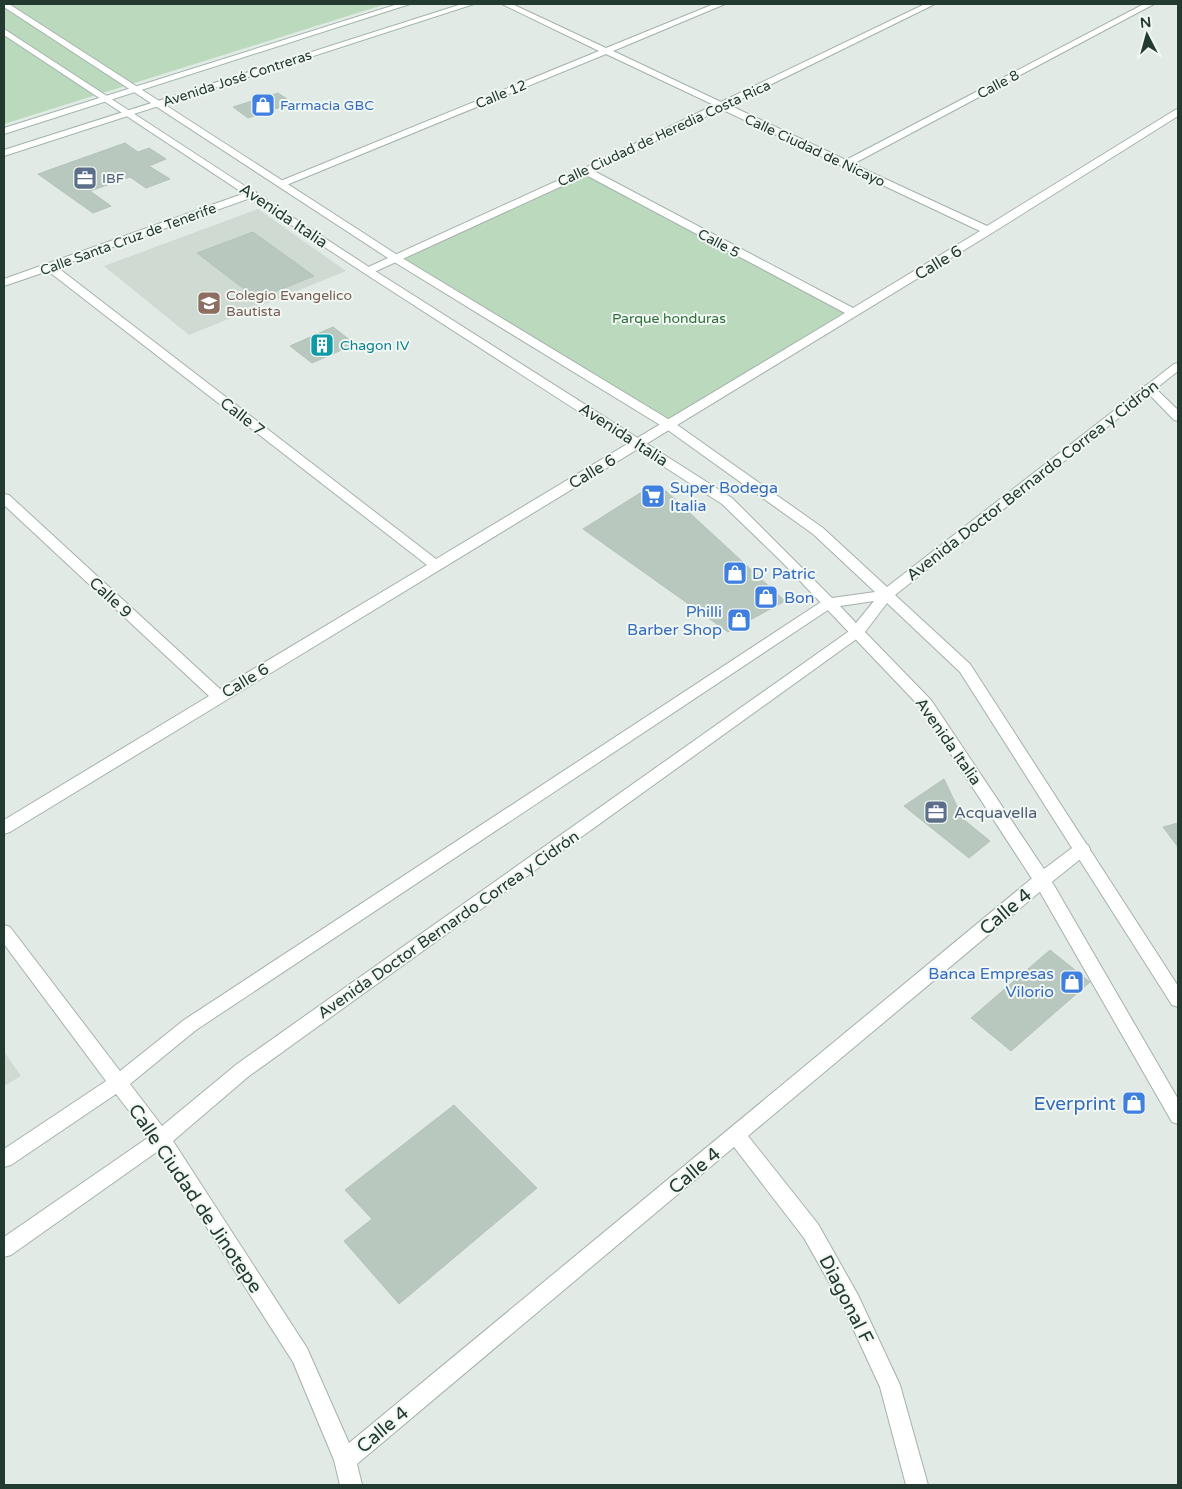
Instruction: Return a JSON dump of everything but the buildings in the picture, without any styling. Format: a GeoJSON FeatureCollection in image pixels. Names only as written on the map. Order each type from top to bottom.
{"type":"FeatureCollection","features":[{"type":"Feature","properties":{"kind":"street","name":"Avenida Italia"},"geometry":{"type":"LineString","coordinates":[[4,4],[395,258],[669,425],[818,531],[965,668],[1178,1000]]}},
{"type":"Feature","properties":{"kind":"street","name":"Avenida José Contreras"},"geometry":{"type":"LineString","coordinates":[[4,131],[406,4]]}},
{"type":"Feature","properties":{"kind":"street","name":"Avenida José Contreras"},"geometry":{"type":"LineString","coordinates":[[4,153],[470,4]]}},
{"type":"Feature","properties":{"kind":"street","name":"Calle Ciudad de Nicayo"},"geometry":{"type":"LineString","coordinates":[[506,4],[988,231]]}},
{"type":"Feature","properties":{"kind":"street","name":"Calle 12"},"geometry":{"type":"LineString","coordinates":[[281,184],[721,4]]}},
{"type":"Feature","properties":{"kind":"street","name":"Calle Ciudad de Heredia Costa Rica"},"geometry":{"type":"LineString","coordinates":[[368,271],[586,171],[931,4]]}},
{"type":"Feature","properties":{"kind":"street","name":"Calle 8"},"geometry":{"type":"LineString","coordinates":[[846,164],[1150,4]]}},
{"type":"Feature","properties":{"kind":"street","name":"Avenida Italia"},"geometry":{"type":"LineString","coordinates":[[4,31],[368,271],[727,501],[787,559],[926,704],[1042,880],[1178,1116]]}},
{"type":"Feature","properties":{"kind":"street","name":"Calle 6"},"geometry":{"type":"LineString","coordinates":[[4,828],[218,696],[988,231],[1178,112]]}},
{"type":"Feature","properties":{"kind":"street","name":"Calle 5"},"geometry":{"type":"LineString","coordinates":[[586,171],[853,313]]}},
{"type":"Feature","properties":{"kind":"street","name":"Calle Santa Cruz de Tenerife"},"geometry":{"type":"LineString","coordinates":[[4,283],[252,194]]}},
{"type":"Feature","properties":{"kind":"street","name":"Calle 7"},"geometry":{"type":"LineString","coordinates":[[50,267],[435,565]]}},
{"type":"Feature","properties":{"kind":"street","name":"Avenida Doctor Bernardo Correa y Cidrón"},"geometry":{"type":"LineString","coordinates":[[4,1248],[161,1139],[243,1070],[857,632],[886,595],[1178,366]]}},
{"type":"Feature","properties":{"kind":"street"},"geometry":{"type":"LineString","coordinates":[[1149,388],[1178,416]]}},
{"type":"Feature","properties":{"kind":"street","name":"Calle 9"},"geometry":{"type":"LineString","coordinates":[[4,498],[218,696]]}},
{"type":"Feature","properties":{"kind":"street"},"geometry":{"type":"LineString","coordinates":[[4,1159],[118,1083],[190,1025],[829,603],[886,595]]}},
{"type":"Feature","properties":{"kind":"street","name":"Calle 4"},"geometry":{"type":"LineString","coordinates":[[345,1460],[1042,880],[1082,849]]}},
{"type":"Feature","properties":{"kind":"street","name":"Calle Ciudad de Jinotepe"},"geometry":{"type":"LineString","coordinates":[[4,932],[161,1139],[300,1355],[345,1460],[351,1485]]}},
{"type":"Feature","properties":{"kind":"street","name":"Diagonal F"},"geometry":{"type":"LineString","coordinates":[[736,1135],[811,1231],[851,1302],[890,1385],[917,1485]]}},
{"type":"Feature","properties":{"kind":"shaded area","name":"Colegio Evangelico Bautista"},"geometry":{"type":"Polygon","coordinates":[[[258,209],[346,271],[189,335],[104,266],[258,209]]]}},
{"type":"Feature","properties":{"kind":"shaded area"},"geometry":{"type":"Polygon","coordinates":[[[4,1052],[21,1076],[4,1086],[4,1052]]]}},
{"type":"Feature","properties":{"kind":"green space"},"geometry":{"type":"Polygon","coordinates":[[[4,4],[386,4],[4,124],[4,4]]]}},
{"type":"Feature","properties":{"kind":"green space","name":"Parque honduras"},"geometry":{"type":"Polygon","coordinates":[[[586,171],[853,313],[669,425],[395,258],[586,171]]]}},
{"type":"Feature","properties":{"kind":"place","name":"Farmacia GBC"},"geometry":{"type":"Point","coordinates":[263,105]}},
{"type":"Feature","properties":{"kind":"place","name":"IBF"},"geometry":{"type":"Point","coordinates":[85,178]}},
{"type":"Feature","properties":{"kind":"place","name":"Colegio Evangelico Bautista"},"geometry":{"type":"Point","coordinates":[209,303]}},
{"type":"Feature","properties":{"kind":"place","name":"Chagon IV"},"geometry":{"type":"Point","coordinates":[322,345]}},
{"type":"Feature","properties":{"kind":"place","name":"Super Bodega Italia"},"geometry":{"type":"Point","coordinates":[653,496]}},
{"type":"Feature","properties":{"kind":"place","name":"D' Patric"},"geometry":{"type":"Point","coordinates":[735,573]}},
{"type":"Feature","properties":{"kind":"place","name":"Bon"},"geometry":{"type":"Point","coordinates":[766,597]}},
{"type":"Feature","properties":{"kind":"place","name":"Philli Barber Shop"},"geometry":{"type":"Point","coordinates":[739,620]}},
{"type":"Feature","properties":{"kind":"place","name":"Acquavella"},"geometry":{"type":"Point","coordinates":[936,812]}},
{"type":"Feature","properties":{"kind":"place","name":"Banca Empresas Vilorio"},"geometry":{"type":"Point","coordinates":[1072,982]}},
{"type":"Feature","properties":{"kind":"place","name":"Everprint"},"geometry":{"type":"Point","coordinates":[1134,1103]}}]}
